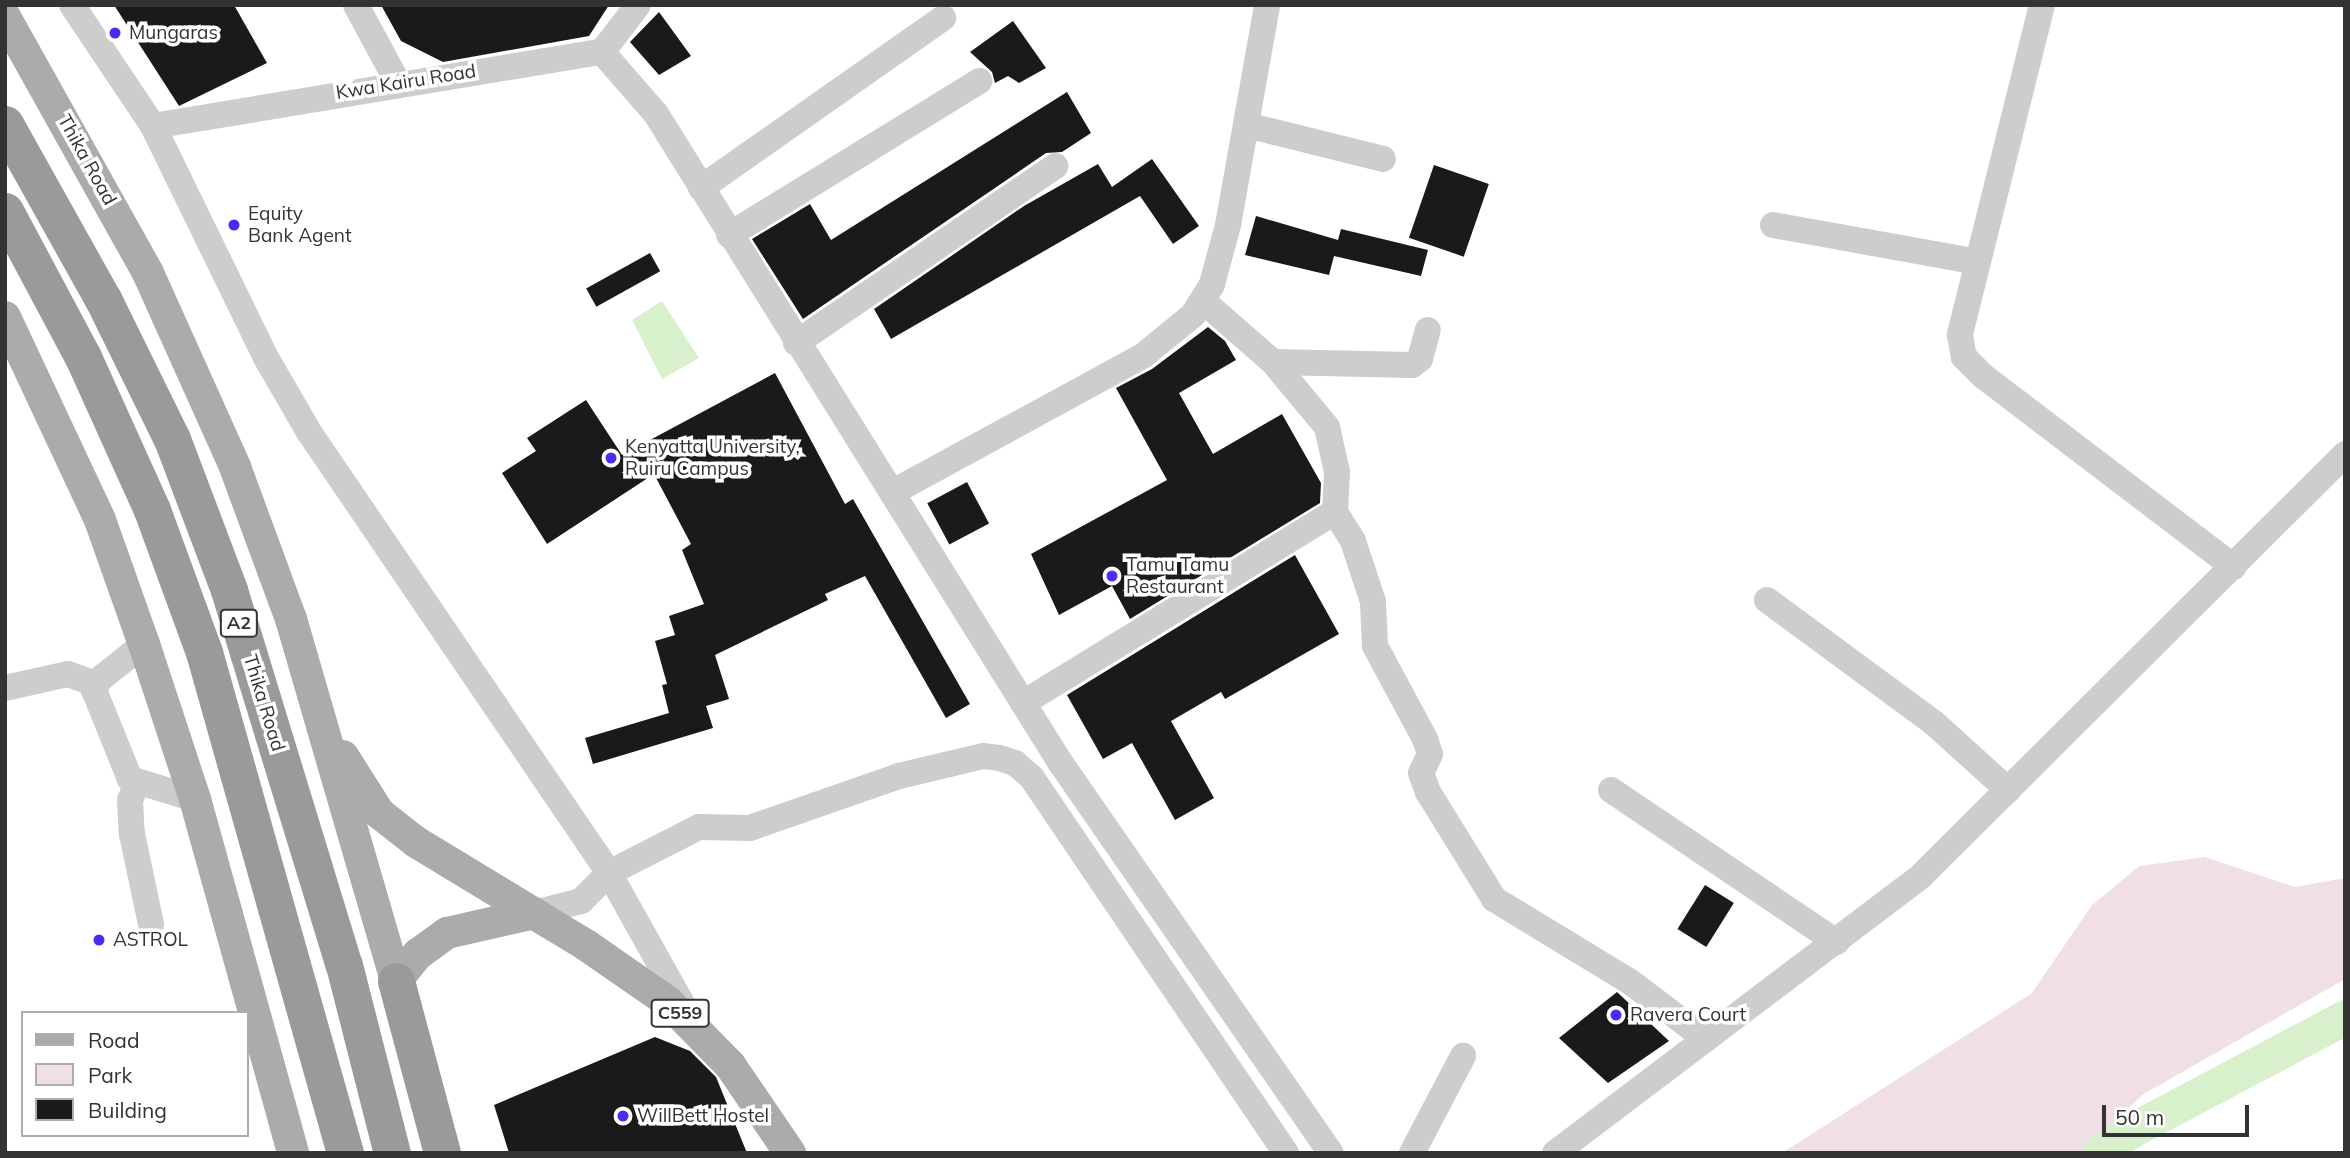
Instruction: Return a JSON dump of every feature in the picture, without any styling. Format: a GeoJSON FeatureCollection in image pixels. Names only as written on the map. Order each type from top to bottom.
{"type":"FeatureCollection","features":[{"type":"Feature","properties":{"kind":"highway","name":"Thika Road"},"geometry":{"type":"LineString","coordinates":[[5,124],[103,299],[172,439],[229,590],[344,965],[392,1153]]}},
{"type":"Feature","properties":{"kind":"highway","name":"A2"},"geometry":{"type":"LineString","coordinates":[[5,211],[83,357],[152,510],[195,626],[345,1153]]}},
{"type":"Feature","properties":{"kind":"highway"},"geometry":{"type":"LineString","coordinates":[[396,981],[442,1153]]}},
{"type":"Feature","properties":{"kind":"main road","name":"Thika Road"},"geometry":{"type":"LineString","coordinates":[[5,17],[123,226],[202,388],[291,619],[396,981]]}},
{"type":"Feature","properties":{"kind":"main road"},"geometry":{"type":"LineString","coordinates":[[5,317],[100,520],[144,644],[195,799],[293,1153]]}},
{"type":"Feature","properties":{"kind":"main road"},"geometry":{"type":"LineString","coordinates":[[324,726],[379,813],[416,842],[534,913]]}},
{"type":"Feature","properties":{"kind":"main road"},"geometry":{"type":"LineString","coordinates":[[396,981],[418,954],[447,933],[534,913]]}},
{"type":"Feature","properties":{"kind":"main road","name":"C559"},"geometry":{"type":"LineString","coordinates":[[534,913],[628,972],[695,1028],[730,1065],[790,1153]]}},
{"type":"Feature","properties":{"kind":"street"},"geometry":{"type":"LineString","coordinates":[[72,5],[153,126],[265,356],[309,432],[608,873],[695,1028]]}},
{"type":"Feature","properties":{"kind":"street"},"geometry":{"type":"LineString","coordinates":[[356,5],[398,83]]}},
{"type":"Feature","properties":{"kind":"street"},"geometry":{"type":"LineString","coordinates":[[638,5],[602,52],[656,114],[1023,703],[1331,1153]]}},
{"type":"Feature","properties":{"kind":"street"},"geometry":{"type":"LineString","coordinates":[[893,492],[1144,355],[1193,315],[1212,284],[1228,225],[1267,5]]}},
{"type":"Feature","properties":{"kind":"street"},"geometry":{"type":"LineString","coordinates":[[2042,5],[1960,335],[1964,356],[1983,376],[2234,568]]}},
{"type":"Feature","properties":{"kind":"street"},"geometry":{"type":"LineString","coordinates":[[701,188],[943,18]]}},
{"type":"Feature","properties":{"kind":"street","name":"Kwa Kairu Road"},"geometry":{"type":"LineString","coordinates":[[153,126],[398,83],[602,52]]}},
{"type":"Feature","properties":{"kind":"street"},"geometry":{"type":"LineString","coordinates":[[729,234],[979,81]]}},
{"type":"Feature","properties":{"kind":"street"},"geometry":{"type":"LineString","coordinates":[[1246,125],[1383,159]]}},
{"type":"Feature","properties":{"kind":"street"},"geometry":{"type":"LineString","coordinates":[[796,342],[1055,166]]}},
{"type":"Feature","properties":{"kind":"street"},"geometry":{"type":"LineString","coordinates":[[1773,225],[1978,262]]}},
{"type":"Feature","properties":{"kind":"street"},"geometry":{"type":"LineString","coordinates":[[1202,300],[1273,362],[1327,427],[1337,472],[1335,512],[1353,541],[1373,603],[1375,646],[1425,739],[1430,754],[1421,773],[1428,792],[1494,899],[1629,981],[1706,1039]]}},
{"type":"Feature","properties":{"kind":"street"},"geometry":{"type":"LineString","coordinates":[[1273,362],[1412,365],[1420,359],[1428,330]]}},
{"type":"Feature","properties":{"kind":"street"},"geometry":{"type":"LineString","coordinates":[[1555,1153],[1922,875],[2234,568],[2345,454]]}},
{"type":"Feature","properties":{"kind":"street"},"geometry":{"type":"LineString","coordinates":[[1023,703],[1335,512]]}},
{"type":"Feature","properties":{"kind":"street"},"geometry":{"type":"LineString","coordinates":[[1766,600],[1934,723],[2008,790]]}},
{"type":"Feature","properties":{"kind":"street"},"geometry":{"type":"LineString","coordinates":[[144,644],[96,684],[94,690],[126,773],[137,783],[195,799]]}},
{"type":"Feature","properties":{"kind":"street"},"geometry":{"type":"LineString","coordinates":[[5,688],[68,674],[96,684]]}},
{"type":"Feature","properties":{"kind":"street"},"geometry":{"type":"LineString","coordinates":[[534,913],[581,901],[608,873],[699,827],[750,828],[951,763],[983,757],[1015,763],[1032,778],[1286,1153]]}},
{"type":"Feature","properties":{"kind":"street"},"geometry":{"type":"LineString","coordinates":[[137,783],[130,800],[132,834],[151,923]]}},
{"type":"Feature","properties":{"kind":"street"},"geometry":{"type":"LineString","coordinates":[[1611,790],[1836,942]]}},
{"type":"Feature","properties":{"kind":"street"},"geometry":{"type":"LineString","coordinates":[[1412,1153],[1463,1056]]}},
{"type":"Feature","properties":{"kind":"green space"},"geometry":{"type":"Polygon","coordinates":[[[2205,857],[2295,887],[2345,878],[2345,979],[2142,1095],[2084,1153],[1782,1153],[2032,993],[2092,905],[2139,866],[2205,857]]]}},
{"type":"Feature","properties":{"kind":"shaded area"},"geometry":{"type":"Polygon","coordinates":[[[662,301],[699,358],[662,379],[632,320],[662,301]]]}},
{"type":"Feature","properties":{"kind":"building"},"geometry":{"type":"Polygon","coordinates":[[[114,5],[234,5],[267,63],[179,106],[114,5]]]}},
{"type":"Feature","properties":{"kind":"building"},"geometry":{"type":"Polygon","coordinates":[[[381,5],[609,5],[589,36],[443,62],[401,41],[381,5]]]}},
{"type":"Feature","properties":{"kind":"building"},"geometry":{"type":"Polygon","coordinates":[[[659,12],[691,56],[659,75],[630,42],[659,12]]]}},
{"type":"Feature","properties":{"kind":"building"},"geometry":{"type":"Polygon","coordinates":[[[1013,21],[1046,68],[1019,83],[1008,76],[995,83],[992,72],[970,52],[1013,21]]]}},
{"type":"Feature","properties":{"kind":"building"},"geometry":{"type":"Polygon","coordinates":[[[1067,92],[1091,133],[1062,152],[1046,153],[803,319],[752,239],[810,204],[831,240],[1067,92]]]}},
{"type":"Feature","properties":{"kind":"building"},"geometry":{"type":"Polygon","coordinates":[[[1152,159],[1199,226],[1173,244],[1140,196],[891,339],[874,309],[1024,206],[1098,164],[1112,187],[1152,159]]]}},
{"type":"Feature","properties":{"kind":"building"},"geometry":{"type":"Polygon","coordinates":[[[1434,165],[1489,184],[1464,257],[1409,238],[1434,165]]]}},
{"type":"Feature","properties":{"kind":"building"},"geometry":{"type":"Polygon","coordinates":[[[1256,216],[1338,240],[1341,229],[1428,250],[1421,276],[1334,256],[1329,275],[1245,255],[1256,216]]]}},
{"type":"Feature","properties":{"kind":"building"},"geometry":{"type":"Polygon","coordinates":[[[650,253],[660,271],[596,307],[586,288],[650,253]]]}},
{"type":"Feature","properties":{"kind":"building"},"geometry":{"type":"Polygon","coordinates":[[[1208,327],[1225,341],[1236,360],[1179,393],[1213,454],[1282,414],[1321,483],[1320,503],[1130,619],[1112,586],[1059,615],[1031,554],[1167,480],[1116,388],[1152,369],[1208,327]]]}},
{"type":"Feature","properties":{"kind":"building"},"geometry":{"type":"Polygon","coordinates":[[[775,373],[845,504],[853,499],[970,704],[946,718],[865,576],[825,594],[828,600],[715,655],[729,699],[706,706],[713,728],[593,764],[585,738],[669,713],[662,685],[667,684],[655,641],[675,635],[669,616],[704,604],[682,550],[691,544],[654,474],[547,544],[502,473],[536,451],[527,438],[586,400],[622,455],[775,373]]]}},
{"type":"Feature","properties":{"kind":"building"},"geometry":{"type":"Polygon","coordinates":[[[967,482],[989,523],[949,545],[927,503],[967,482]]]}},
{"type":"Feature","properties":{"kind":"building"},"geometry":{"type":"Polygon","coordinates":[[[1295,555],[1339,634],[1225,699],[1221,692],[1171,721],[1214,798],[1175,820],[1132,743],[1103,759],[1067,695],[1295,555]]]}},
{"type":"Feature","properties":{"kind":"building"},"geometry":{"type":"Polygon","coordinates":[[[1705,885],[1734,903],[1706,947],[1677,929],[1705,885]]]}},
{"type":"Feature","properties":{"kind":"building","name":"Ravera Court"},"geometry":{"type":"Polygon","coordinates":[[[1617,992],[1669,1041],[1608,1083],[1559,1038],[1617,992]]]}},
{"type":"Feature","properties":{"kind":"building"},"geometry":{"type":"Polygon","coordinates":[[[655,1037],[690,1051],[716,1077],[747,1153],[509,1153],[494,1105],[655,1037]]]}},
{"type":"Feature","properties":{"kind":"waterway"},"geometry":{"type":"LineString","coordinates":[[2099,1153],[2130,1131],[2345,1017]]}},
{"type":"Feature","properties":{"kind":"place","name":"Mungaras"},"geometry":{"type":"Point","coordinates":[115,33]}},
{"type":"Feature","properties":{"kind":"place","name":"Equity Bank Agent"},"geometry":{"type":"Point","coordinates":[234,225]}},
{"type":"Feature","properties":{"kind":"place","name":"Kenyatta University, Ruiru Campus"},"geometry":{"type":"Point","coordinates":[611,458]}},
{"type":"Feature","properties":{"kind":"place","name":"Tamu Tamu Restaurant"},"geometry":{"type":"Point","coordinates":[1112,576]}},
{"type":"Feature","properties":{"kind":"place","name":"ASTROL"},"geometry":{"type":"Point","coordinates":[99,940]}},
{"type":"Feature","properties":{"kind":"place","name":"Ravera Court"},"geometry":{"type":"Point","coordinates":[1616,1015]}},
{"type":"Feature","properties":{"kind":"place","name":"WillBett Hostel"},"geometry":{"type":"Point","coordinates":[623,1116]}}]}
